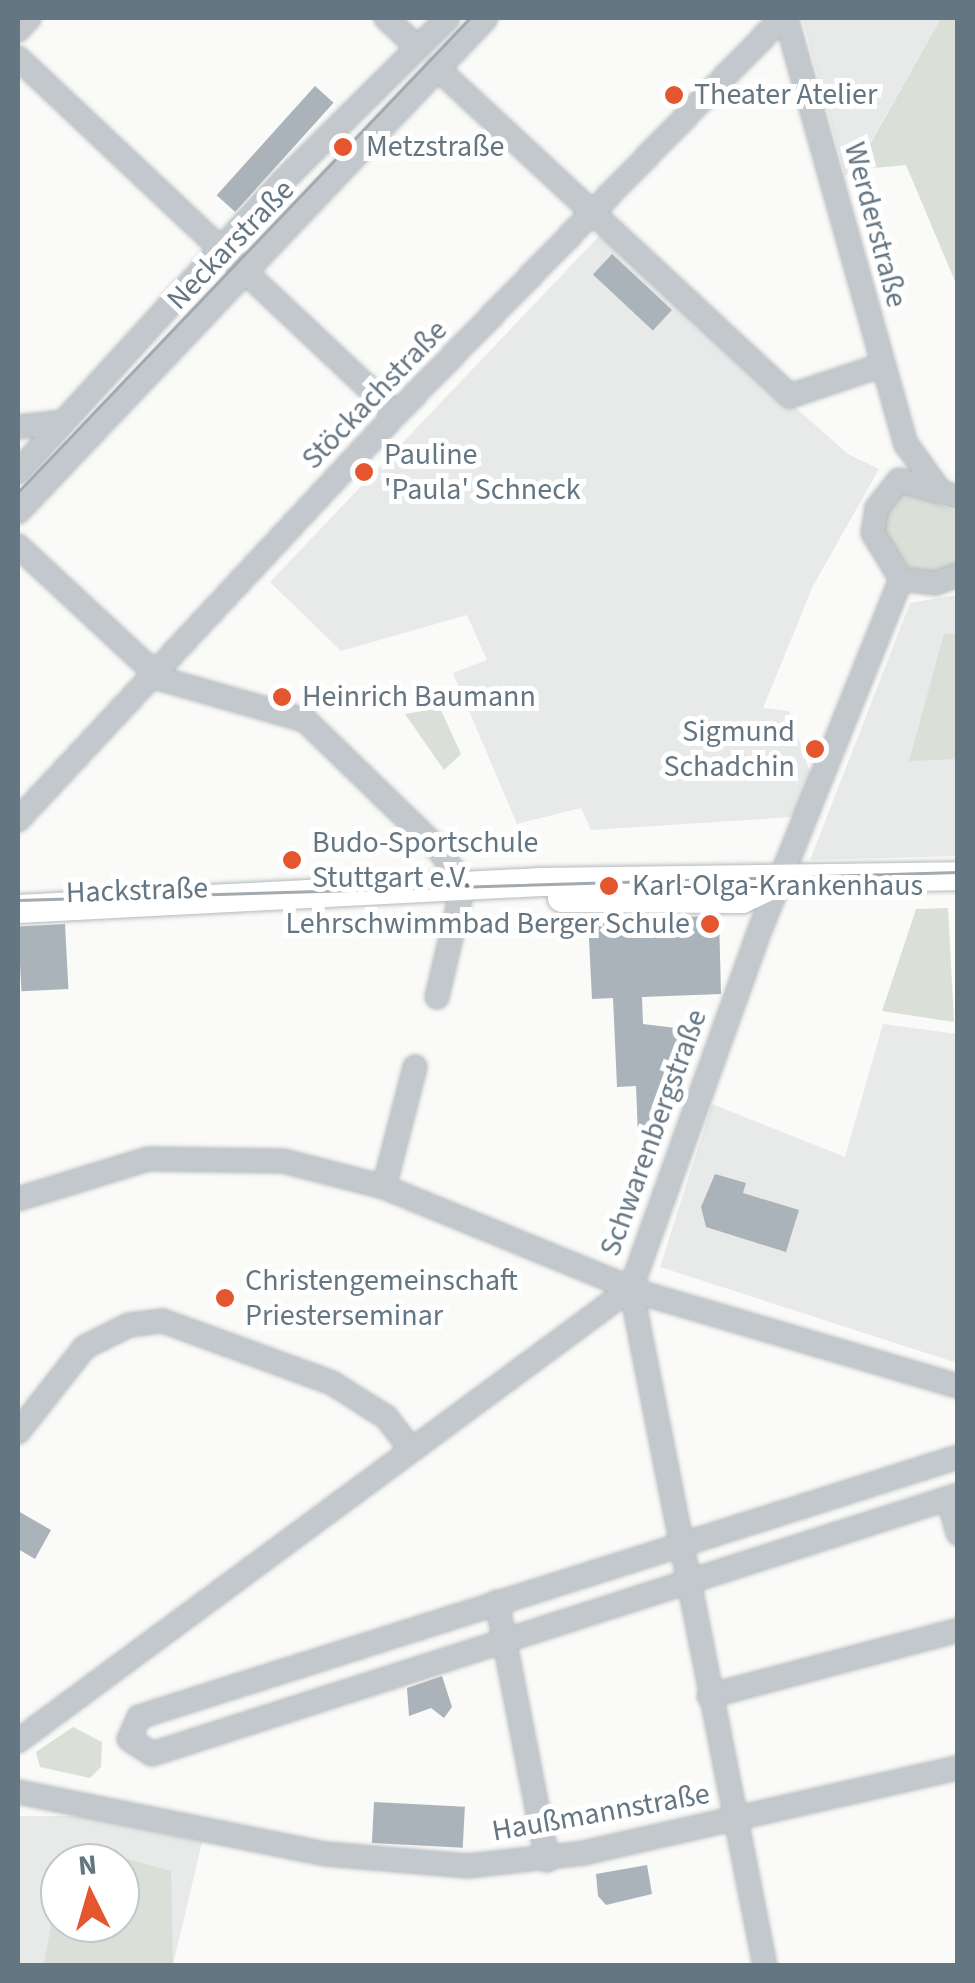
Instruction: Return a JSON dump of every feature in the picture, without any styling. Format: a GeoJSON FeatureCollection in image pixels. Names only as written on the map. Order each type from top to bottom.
{"type":"FeatureCollection","features":[{"type":"Feature","properties":{"kind":"main road","name":"Hackstraße"},"geometry":{"type":"LineString","coordinates":[[18,909],[540,882],[958,876]]}},
{"type":"Feature","properties":{"kind":"main road","name":"Hackstraße"},"geometry":{"type":"LineString","coordinates":[[18,894],[209,888],[256,898]]}},
{"type":"Feature","properties":{"kind":"street"},"geometry":{"type":"LineString","coordinates":[[18,30],[30,18]]}},
{"type":"Feature","properties":{"kind":"street"},"geometry":{"type":"LineString","coordinates":[[386,18],[416,46]]}},
{"type":"Feature","properties":{"kind":"street","name":"Neckarstraße"},"geometry":{"type":"LineString","coordinates":[[18,472],[416,46],[448,18]]}},
{"type":"Feature","properties":{"kind":"street","name":"Neckarstraße"},"geometry":{"type":"LineString","coordinates":[[18,512],[486,18]]}},
{"type":"Feature","properties":{"kind":"street","name":"Stöckachstraße"},"geometry":{"type":"LineString","coordinates":[[18,820],[396,414],[784,18]]}},
{"type":"Feature","properties":{"kind":"street","name":"Werderstraße"},"geometry":{"type":"LineString","coordinates":[[784,18],[908,448]]}},
{"type":"Feature","properties":{"kind":"street"},"geometry":{"type":"LineString","coordinates":[[18,58],[396,414]]}},
{"type":"Feature","properties":{"kind":"street"},"geometry":{"type":"LineString","coordinates":[[437,68],[790,396],[882,365]]}},
{"type":"Feature","properties":{"kind":"street"},"geometry":{"type":"LineString","coordinates":[[18,427],[64,422]]}},
{"type":"Feature","properties":{"kind":"street"},"geometry":{"type":"LineString","coordinates":[[908,448],[899,480],[877,508],[873,533],[901,579],[936,584],[958,575]]}},
{"type":"Feature","properties":{"kind":"street"},"geometry":{"type":"LineString","coordinates":[[908,448],[947,492]]}},
{"type":"Feature","properties":{"kind":"street"},"geometry":{"type":"LineString","coordinates":[[899,480],[947,492]]}},
{"type":"Feature","properties":{"kind":"street"},"geometry":{"type":"LineString","coordinates":[[18,546],[155,674],[305,720],[441,852],[463,888],[437,997]]}},
{"type":"Feature","properties":{"kind":"street","name":"Schwarenbergstraße"},"geometry":{"type":"LineString","coordinates":[[764,1966],[685,1582],[631,1288],[781,880],[901,579]]}},
{"type":"Feature","properties":{"kind":"street"},"geometry":{"type":"LineString","coordinates":[[384,1188],[415,1067]]}},
{"type":"Feature","properties":{"kind":"street"},"geometry":{"type":"LineString","coordinates":[[18,1199],[77,1176],[179,1156],[283,1161],[384,1188],[631,1288],[958,1386]]}},
{"type":"Feature","properties":{"kind":"street"},"geometry":{"type":"LineString","coordinates":[[18,1741],[631,1288]]}},
{"type":"Feature","properties":{"kind":"street"},"geometry":{"type":"LineString","coordinates":[[18,1432],[85,1348],[118,1329],[163,1322],[332,1383],[386,1417],[411,1449]]}},
{"type":"Feature","properties":{"kind":"street"},"geometry":{"type":"LineString","coordinates":[[958,1457],[139,1717],[129,1739],[152,1754],[953,1496],[958,1534]]}},
{"type":"Feature","properties":{"kind":"street"},"geometry":{"type":"LineString","coordinates":[[496,1602],[546,1860]]}},
{"type":"Feature","properties":{"kind":"street"},"geometry":{"type":"LineString","coordinates":[[709,1696],[958,1630]]}},
{"type":"Feature","properties":{"kind":"street"},"geometry":{"type":"LineString","coordinates":[[310,1662],[322,1697]]}},
{"type":"Feature","properties":{"kind":"street","name":"Haußmannstraße"},"geometry":{"type":"LineString","coordinates":[[18,1792],[355,1859],[468,1866],[546,1860],[958,1768]]}},
{"type":"Feature","properties":{"kind":"shaded area"},"geometry":{"type":"Polygon","coordinates":[[[802,18],[941,18],[869,145],[874,168],[845,175],[802,18]]]}},
{"type":"Feature","properties":{"kind":"shaded area"},"geometry":{"type":"Polygon","coordinates":[[[941,18],[957,18],[957,286],[906,165],[874,168],[869,146],[941,18]]]}},
{"type":"Feature","properties":{"kind":"shaded area"},"geometry":{"type":"Polygon","coordinates":[[[600,235],[848,454],[879,469],[813,586],[763,708],[789,711],[811,775],[794,817],[591,830],[581,808],[517,824],[453,673],[487,660],[467,615],[341,651],[270,582],[600,235]]]}},
{"type":"Feature","properties":{"kind":"shaded area"},"geometry":{"type":"Polygon","coordinates":[[[902,488],[957,512],[957,565],[948,572],[910,572],[885,542],[884,515],[902,488]]]}},
{"type":"Feature","properties":{"kind":"shaded area","name":"Karl-Olga-Krankenhaus"},"geometry":{"type":"Polygon","coordinates":[[[957,595],[957,856],[810,860],[910,603],[957,595]]]}},
{"type":"Feature","properties":{"kind":"shaded area"},"geometry":{"type":"Polygon","coordinates":[[[957,633],[957,759],[909,761],[944,634],[957,633]]]}},
{"type":"Feature","properties":{"kind":"shaded area"},"geometry":{"type":"Polygon","coordinates":[[[440,708],[461,754],[444,770],[405,714],[440,708]]]}},
{"type":"Feature","properties":{"kind":"shaded area"},"geometry":{"type":"Polygon","coordinates":[[[948,908],[954,1022],[882,1011],[916,909],[948,908]]]}},
{"type":"Feature","properties":{"kind":"shaded area"},"geometry":{"type":"Polygon","coordinates":[[[883,1024],[957,1034],[957,1363],[660,1267],[712,1104],[845,1157],[883,1024]]]}},
{"type":"Feature","properties":{"kind":"shaded area"},"geometry":{"type":"Polygon","coordinates":[[[73,1727],[102,1742],[101,1767],[90,1778],[40,1767],[36,1752],[73,1727]]]}},
{"type":"Feature","properties":{"kind":"shaded area"},"geometry":{"type":"Polygon","coordinates":[[[18,1816],[85,1816],[202,1842],[173,1965],[18,1966],[18,1816]]]}},
{"type":"Feature","properties":{"kind":"shaded area"},"geometry":{"type":"Polygon","coordinates":[[[140,1863],[171,1871],[173,1965],[44,1965],[48,1943],[140,1943],[140,1863]]]}},
{"type":"Feature","properties":{"kind":"building"},"geometry":{"type":"Polygon","coordinates":[[[315,86],[334,103],[235,212],[217,195],[315,86]]]}},
{"type":"Feature","properties":{"kind":"building"},"geometry":{"type":"Polygon","coordinates":[[[612,254],[672,310],[653,330],[593,274],[612,254]]]}},
{"type":"Feature","properties":{"kind":"building"},"geometry":{"type":"Polygon","coordinates":[[[719,916],[721,994],[642,997],[643,1024],[684,1029],[685,1063],[678,1064],[679,1097],[665,1098],[663,1135],[638,1136],[636,1086],[617,1087],[613,998],[592,999],[588,919],[719,916]]]}},
{"type":"Feature","properties":{"kind":"building"},"geometry":{"type":"Polygon","coordinates":[[[65,924],[68,989],[21,991],[18,926],[65,924]]]}},
{"type":"Feature","properties":{"kind":"building"},"geometry":{"type":"Polygon","coordinates":[[[715,1174],[746,1183],[743,1193],[799,1210],[786,1252],[706,1227],[701,1207],[715,1174]]]}},
{"type":"Feature","properties":{"kind":"building"},"geometry":{"type":"Polygon","coordinates":[[[18,1511],[51,1530],[35,1559],[18,1549],[18,1511]]]}},
{"type":"Feature","properties":{"kind":"building"},"geometry":{"type":"Polygon","coordinates":[[[442,1676],[452,1707],[444,1718],[431,1708],[409,1716],[407,1688],[442,1676]]]}},
{"type":"Feature","properties":{"kind":"building"},"geometry":{"type":"Polygon","coordinates":[[[374,1802],[465,1807],[463,1848],[372,1843],[374,1802]]]}},
{"type":"Feature","properties":{"kind":"building"},"geometry":{"type":"Polygon","coordinates":[[[647,1865],[652,1894],[606,1905],[598,1896],[596,1874],[647,1865]]]}},
{"type":"Feature","properties":{"kind":"tram line"},"geometry":{"type":"LineString","coordinates":[[18,492],[470,18]]}},
{"type":"Feature","properties":{"kind":"tram line"},"geometry":{"type":"LineString","coordinates":[[18,900],[958,872]]}},
{"type":"Feature","properties":{"kind":"place","name":"Theater Atelier"},"geometry":{"type":"Point","coordinates":[674,95]}},
{"type":"Feature","properties":{"kind":"place","name":"Metzstraße"},"geometry":{"type":"Point","coordinates":[343,147]}},
{"type":"Feature","properties":{"kind":"place","name":"Pauline 'Paula' Schneck"},"geometry":{"type":"Point","coordinates":[364,472]}},
{"type":"Feature","properties":{"kind":"place","name":"Heinrich Baumann"},"geometry":{"type":"Point","coordinates":[282,697]}},
{"type":"Feature","properties":{"kind":"place","name":"Sigmund Schadchin"},"geometry":{"type":"Point","coordinates":[815,749]}},
{"type":"Feature","properties":{"kind":"place","name":"Budo-Sportschule Stuttgart e.V."},"geometry":{"type":"Point","coordinates":[292,860]}},
{"type":"Feature","properties":{"kind":"place","name":"Karl-Olga-Krankenhaus"},"geometry":{"type":"Point","coordinates":[609,886]}},
{"type":"Feature","properties":{"kind":"place","name":"Lehrschwimmbad Berger Schule"},"geometry":{"type":"Point","coordinates":[710,924]}},
{"type":"Feature","properties":{"kind":"place","name":"Christengemeinschaft Priesterseminar"},"geometry":{"type":"Point","coordinates":[225,1298]}}]}
